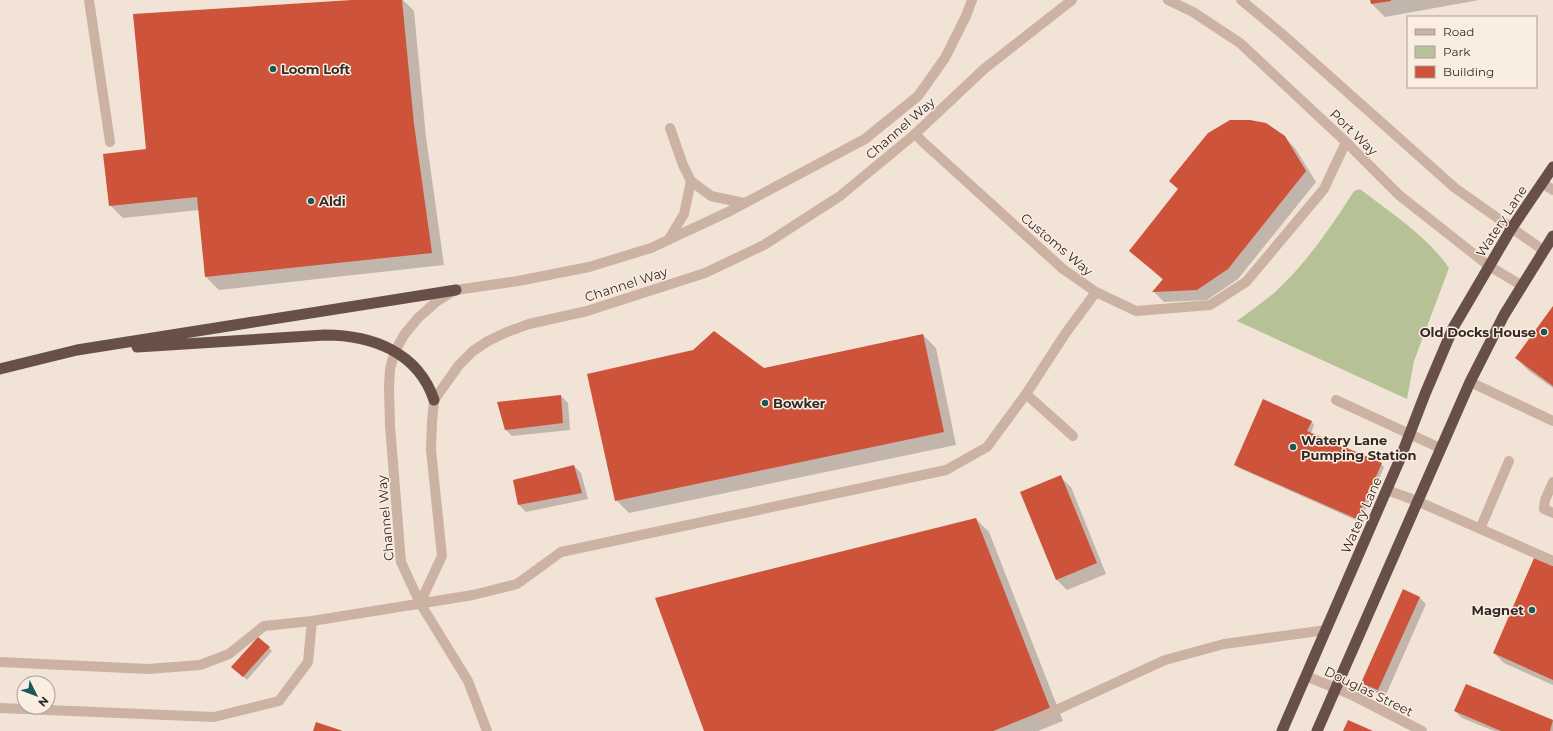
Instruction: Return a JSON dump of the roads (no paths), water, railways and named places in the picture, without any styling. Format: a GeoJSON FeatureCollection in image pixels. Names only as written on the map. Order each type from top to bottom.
{"type":"FeatureCollection","features":[{"type":"Feature","properties":{"kind":"highway","name":"Watery Lane"},"geometry":{"type":"LineString","coordinates":[[1282,731],[1387,490],[1453,328],[1511,229],[1553,167]]}},
{"type":"Feature","properties":{"kind":"highway"},"geometry":{"type":"LineString","coordinates":[[1316,731],[1470,382],[1521,285],[1553,236]]}},
{"type":"Feature","properties":{"kind":"highway"},"geometry":{"type":"LineString","coordinates":[[0,369],[77,350],[456,290]]}},
{"type":"Feature","properties":{"kind":"highway"},"geometry":{"type":"LineString","coordinates":[[77,350],[345,335],[380,343],[395,351],[410,362],[424,377],[434,400]]}},
{"type":"Feature","properties":{"kind":"street"},"geometry":{"type":"LineString","coordinates":[[89,0],[110,142]]}},
{"type":"Feature","properties":{"kind":"street","name":"Channel Way"},"geometry":{"type":"LineString","coordinates":[[487,731],[468,681],[420,603],[401,562],[389,387],[390,369],[395,351],[404,335],[418,318],[436,302],[456,290],[518,281],[589,267],[651,248],[728,212],[865,139],[918,96],[945,58],[966,16],[972,0]]}},
{"type":"Feature","properties":{"kind":"street","name":"Channel Way"},"geometry":{"type":"LineString","coordinates":[[434,400],[459,365],[473,351],[488,341],[507,332],[529,324],[587,311],[705,273],[764,245],[840,196],[915,134],[984,69],[1072,0]]}},
{"type":"Feature","properties":{"kind":"street","name":"Port Way"},"geometry":{"type":"LineString","coordinates":[[1168,0],[1193,12],[1240,43],[1346,142],[1399,195],[1489,266],[1521,285]]}},
{"type":"Feature","properties":{"kind":"street","name":"Port Way"},"geometry":{"type":"LineString","coordinates":[[1241,0],[1281,33],[1455,188],[1511,229],[1543,250]]}},
{"type":"Feature","properties":{"kind":"street"},"geometry":{"type":"LineString","coordinates":[[670,128],[683,165],[691,181],[711,196],[744,203]]}},
{"type":"Feature","properties":{"kind":"street","name":"Customs Way"},"geometry":{"type":"LineString","coordinates":[[915,134],[1063,268],[1096,292],[1136,311],[1210,305],[1246,282],[1324,189],[1346,142]]}},
{"type":"Feature","properties":{"kind":"street"},"geometry":{"type":"LineString","coordinates":[[669,240],[684,214],[691,181]]}},
{"type":"Feature","properties":{"kind":"street"},"geometry":{"type":"LineString","coordinates":[[1542,183],[1553,190]]}},
{"type":"Feature","properties":{"kind":"street"},"geometry":{"type":"LineString","coordinates":[[0,662],[148,669],[200,665],[230,654],[264,626],[312,621],[473,595],[517,584],[561,552],[946,470],[987,447],[1026,394],[1065,334],[1096,292]]}},
{"type":"Feature","properties":{"kind":"street"},"geometry":{"type":"LineString","coordinates":[[1470,382],[1553,421]]}},
{"type":"Feature","properties":{"kind":"street"},"geometry":{"type":"LineString","coordinates":[[1026,394],[1073,436]]}},
{"type":"Feature","properties":{"kind":"street"},"geometry":{"type":"LineString","coordinates":[[420,603],[442,556],[431,450],[434,400]]}},
{"type":"Feature","properties":{"kind":"street"},"geometry":{"type":"LineString","coordinates":[[1336,400],[1440,448]]}},
{"type":"Feature","properties":{"kind":"street"},"geometry":{"type":"LineString","coordinates":[[1480,529],[1509,461]]}},
{"type":"Feature","properties":{"kind":"street"},"geometry":{"type":"LineString","coordinates":[[1553,482],[1545,500],[1544,509],[1553,513]]}},
{"type":"Feature","properties":{"kind":"street"},"geometry":{"type":"LineString","coordinates":[[1387,490],[1417,501],[1553,562]]}},
{"type":"Feature","properties":{"kind":"street"},"geometry":{"type":"LineString","coordinates":[[0,708],[214,717],[279,701],[308,662],[312,621]]}},
{"type":"Feature","properties":{"kind":"street"},"geometry":{"type":"LineString","coordinates":[[1039,718],[1165,660],[1224,644],[1326,630]]}},
{"type":"Feature","properties":{"kind":"street","name":"Douglas Street"},"geometry":{"type":"LineString","coordinates":[[1306,676],[1350,694],[1422,731]]}},
{"type":"Feature","properties":{"kind":"place","name":"Loom Loft"},"geometry":{"type":"Point","coordinates":[273,69]}},
{"type":"Feature","properties":{"kind":"place","name":"Aldi"},"geometry":{"type":"Point","coordinates":[311,201]}},
{"type":"Feature","properties":{"kind":"place","name":"Old Docks House"},"geometry":{"type":"Point","coordinates":[1544,332]}},
{"type":"Feature","properties":{"kind":"place","name":"Bowker"},"geometry":{"type":"Point","coordinates":[765,403]}},
{"type":"Feature","properties":{"kind":"place","name":"Watery Lane Pumping Station"},"geometry":{"type":"Point","coordinates":[1293,447]}},
{"type":"Feature","properties":{"kind":"place","name":"Magnet"},"geometry":{"type":"Point","coordinates":[1532,610]}}]}
